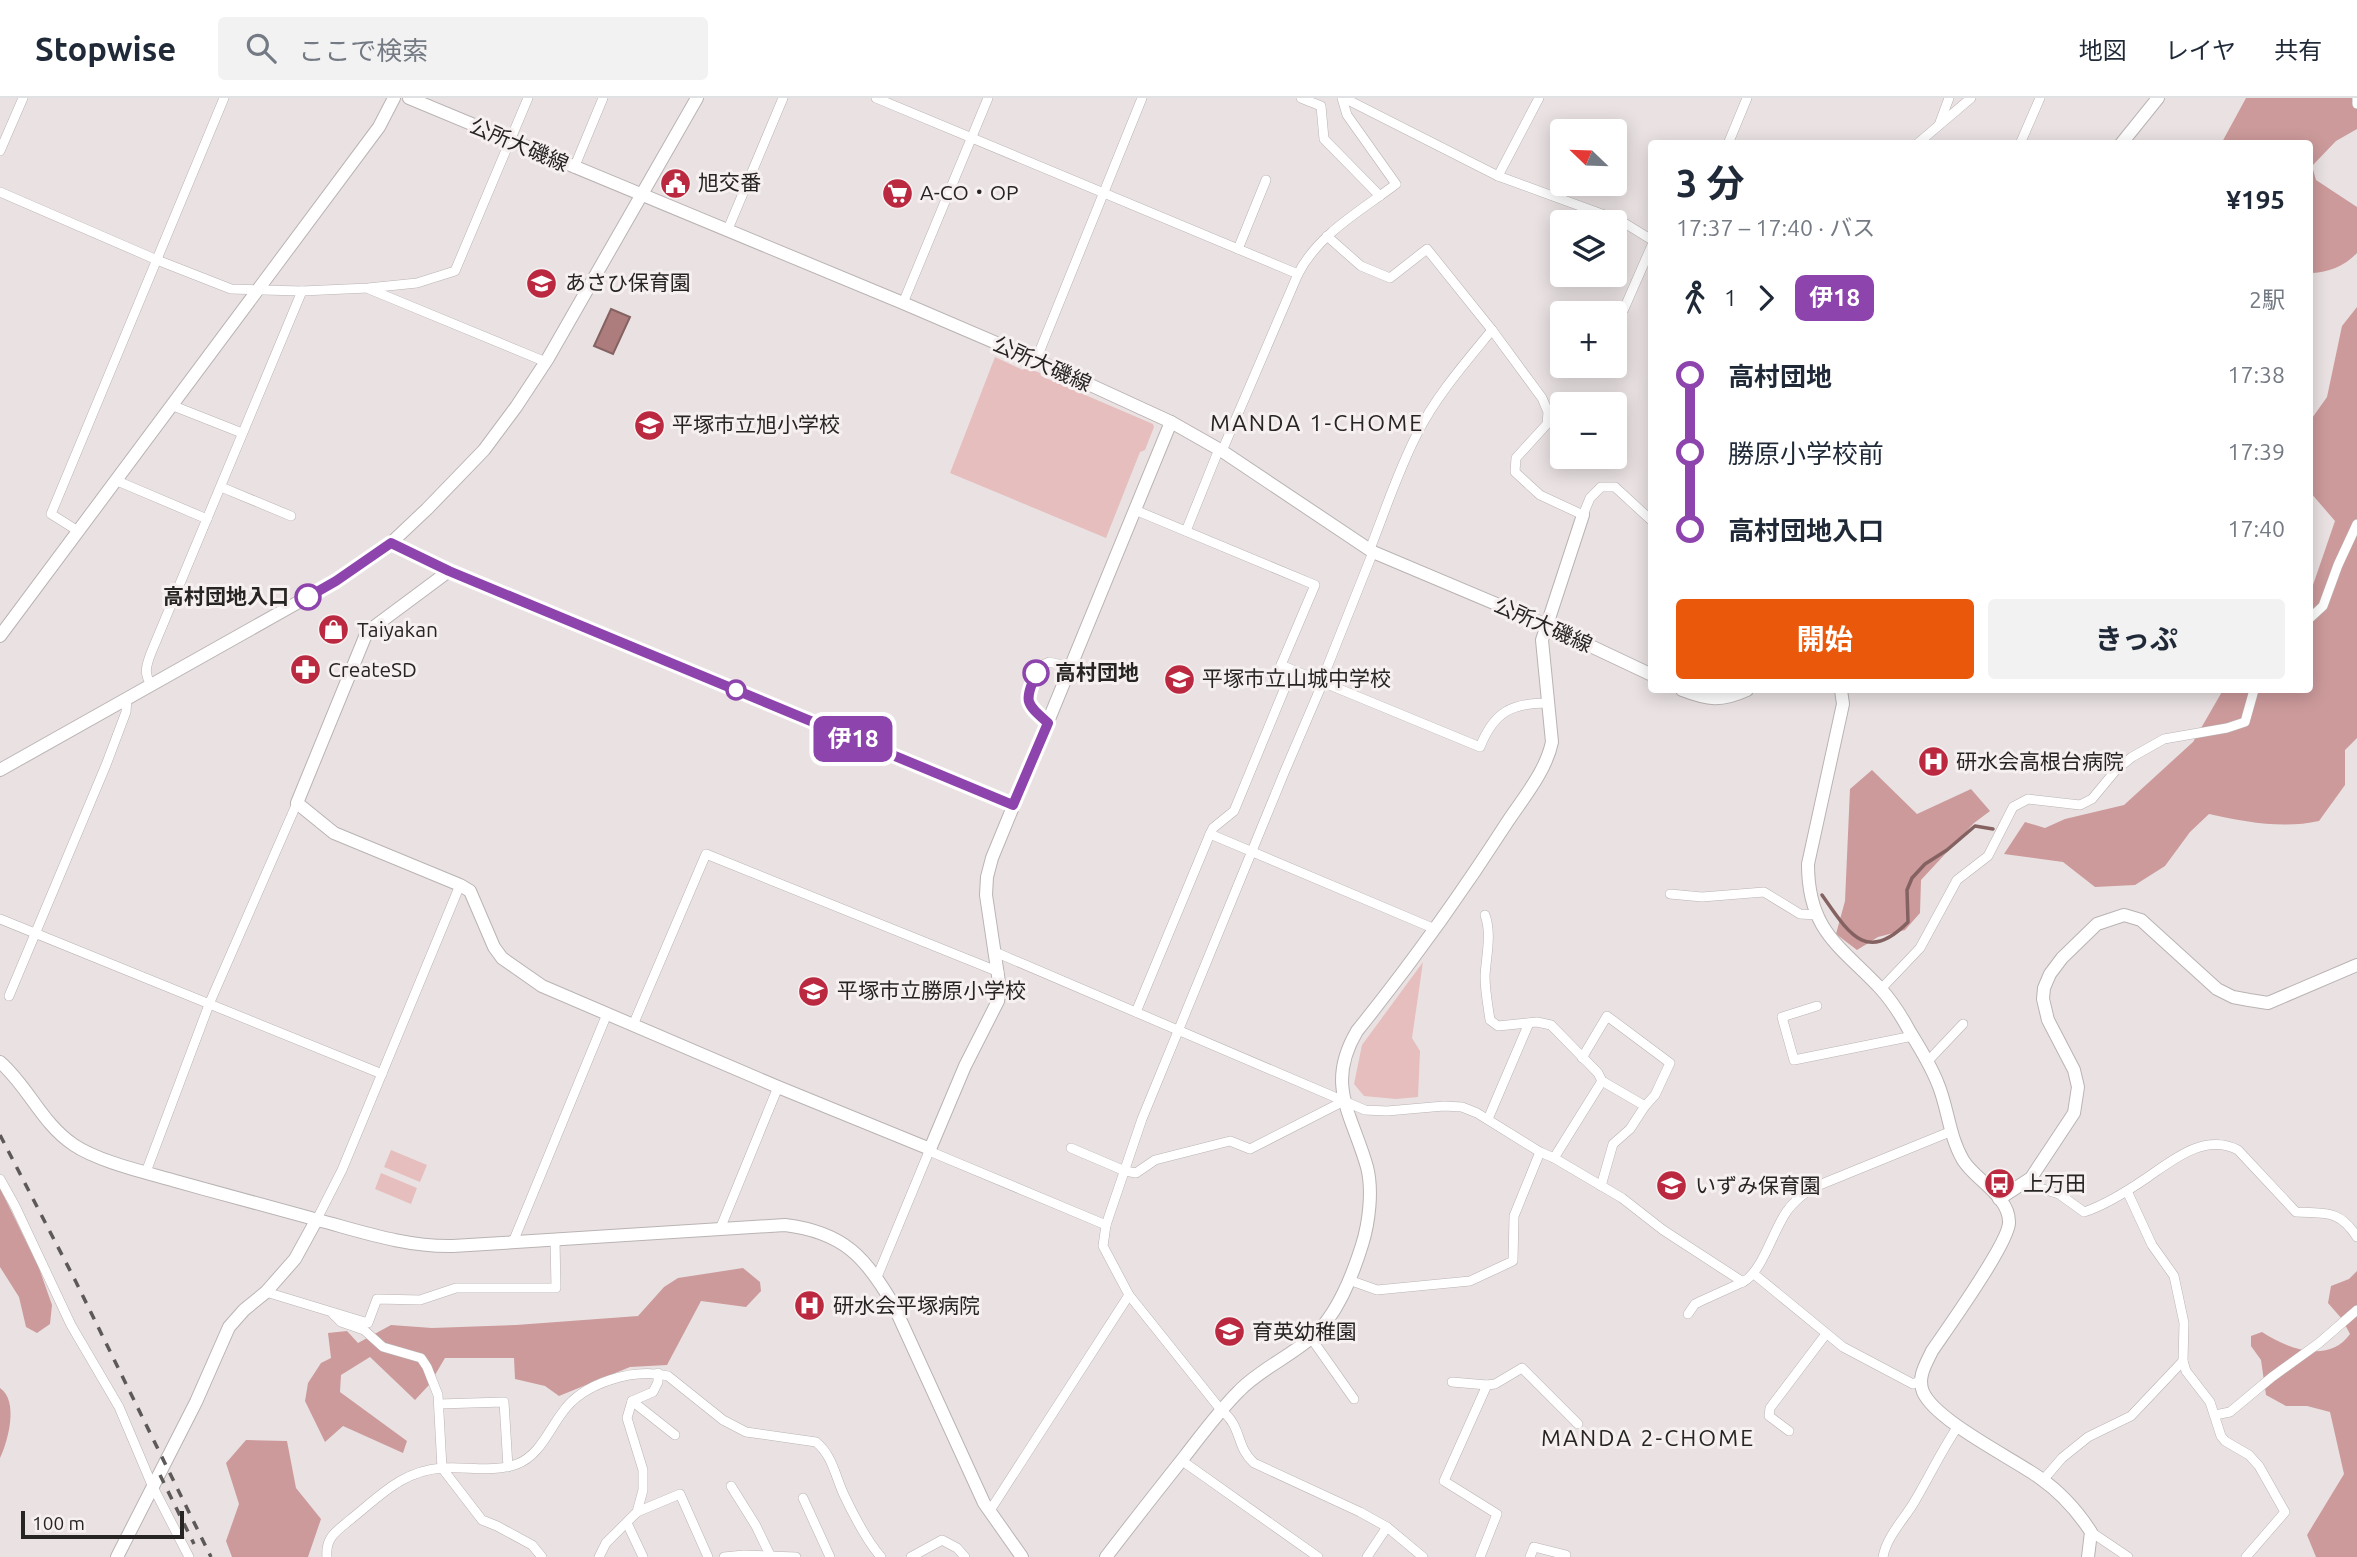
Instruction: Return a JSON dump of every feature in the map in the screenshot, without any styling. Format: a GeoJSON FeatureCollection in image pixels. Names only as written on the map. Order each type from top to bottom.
{"type":"FeatureCollection","features":[{"type":"Feature","properties":{"kind":"street"},"geometry":{"type":"LineString","coordinates":[[0,151],[23,98]]}},
{"type":"Feature","properties":{"kind":"street"},"geometry":{"type":"LineString","coordinates":[[78,531],[51,514],[224,98]]}},
{"type":"Feature","properties":{"kind":"street"},"geometry":{"type":"LineString","coordinates":[[0,636],[379,127],[394,98]]}},
{"type":"Feature","properties":{"kind":"street","name":"公所大磯線"},"geometry":{"type":"LineString","coordinates":[[409,98],[903,303],[1171,422],[1220,450],[1372,550],[1546,625],[1648,673]]}},
{"type":"Feature","properties":{"kind":"street"},"geometry":{"type":"LineString","coordinates":[[0,192],[231,289],[302,291],[417,283],[455,271],[528,98]]}},
{"type":"Feature","properties":{"kind":"street"},"geometry":{"type":"LineString","coordinates":[[574,168],[603,98]]}},
{"type":"Feature","properties":{"kind":"street"},"geometry":{"type":"LineString","coordinates":[[0,770],[336,581],[391,543],[456,481],[485,450],[546,362],[698,98]]}},
{"type":"Feature","properties":{"kind":"street"},"geometry":{"type":"LineString","coordinates":[[728,229],[783,98]]}},
{"type":"Feature","properties":{"kind":"street"},"geometry":{"type":"LineString","coordinates":[[876,98],[1298,274]]}},
{"type":"Feature","properties":{"kind":"street"},"geometry":{"type":"LineString","coordinates":[[903,303],[988,98]]}},
{"type":"Feature","properties":{"kind":"street"},"geometry":{"type":"LineString","coordinates":[[1036,360],[1142,98]]}},
{"type":"Feature","properties":{"kind":"street"},"geometry":{"type":"LineString","coordinates":[[1301,98],[1321,106],[1324,139],[1380,197]]}},
{"type":"Feature","properties":{"kind":"street"},"geometry":{"type":"LineString","coordinates":[[1186,531],[1306,258],[1327,236],[1396,184],[1347,115],[1343,98]]}},
{"type":"Feature","properties":{"kind":"street"},"geometry":{"type":"LineString","coordinates":[[1343,98],[1498,176],[1622,221],[1648,237]]}},
{"type":"Feature","properties":{"kind":"street"},"geometry":{"type":"LineString","coordinates":[[1498,176],[1539,98]]}},
{"type":"Feature","properties":{"kind":"street"},"geometry":{"type":"LineString","coordinates":[[1730,140],[1747,98]]}},
{"type":"Feature","properties":{"kind":"street"},"geometry":{"type":"LineString","coordinates":[[1938,126],[1949,98]]}},
{"type":"Feature","properties":{"kind":"street"},"geometry":{"type":"LineString","coordinates":[[1922,140],[1971,98]]}},
{"type":"Feature","properties":{"kind":"street"},"geometry":{"type":"LineString","coordinates":[[2022,140],[2040,98]]}},
{"type":"Feature","properties":{"kind":"street"},"geometry":{"type":"LineString","coordinates":[[2357,98],[2357,103]]}},
{"type":"Feature","properties":{"kind":"street"},"geometry":{"type":"LineString","coordinates":[[2123,140],[2155,99]]}},
{"type":"Feature","properties":{"kind":"street"},"geometry":{"type":"LineString","coordinates":[[1238,249],[1266,180]]}},
{"type":"Feature","properties":{"kind":"street"},"geometry":{"type":"LineString","coordinates":[[1327,236],[1361,266],[1390,278],[1427,249],[1492,330],[1542,398],[1548,412],[1546,424],[1516,458],[1515,472],[1540,495],[1583,515]]}},
{"type":"Feature","properties":{"kind":"street"},"geometry":{"type":"LineString","coordinates":[[1627,302],[1648,254]]}},
{"type":"Feature","properties":{"kind":"street"},"geometry":{"type":"LineString","coordinates":[[368,288],[546,362]]}},
{"type":"Feature","properties":{"kind":"street"},"geometry":{"type":"LineString","coordinates":[[151,684],[146,668],[302,291]]}},
{"type":"Feature","properties":{"kind":"street"},"geometry":{"type":"LineString","coordinates":[[1423,1557],[1387,1527],[1254,1463],[1241,1445],[1231,1418],[1221,1410],[1129,1296],[1103,1246],[1106,1225],[1142,1119],[1323,682],[1404,461],[1418,431],[1453,377],[1492,330]]}},
{"type":"Feature","properties":{"kind":"street"},"geometry":{"type":"LineString","coordinates":[[171,405],[242,433]]}},
{"type":"Feature","properties":{"kind":"street"},"geometry":{"type":"LineString","coordinates":[[877,1277],[965,1066],[998,1001],[999,972],[986,895],[992,858],[1171,422]]}},
{"type":"Feature","properties":{"kind":"street"},"geometry":{"type":"LineString","coordinates":[[115,480],[207,519]]}},
{"type":"Feature","properties":{"kind":"street"},"geometry":{"type":"LineString","coordinates":[[1107,1557],[1221,1410],[1241,1388],[1311,1338],[1327,1321],[1349,1280],[1363,1243],[1369,1186],[1367,1169],[1344,1101],[1343,1061],[1347,1048],[1357,1031],[1436,929],[1550,754],[1552,742],[1542,652],[1546,625],[1583,515],[1595,491],[1607,485],[1615,487],[1648,517]]}},
{"type":"Feature","properties":{"kind":"street"},"geometry":{"type":"LineString","coordinates":[[221,486],[291,516]]}},
{"type":"Feature","properties":{"kind":"street"},"geometry":{"type":"LineString","coordinates":[[1135,510],[1315,584],[1281,665],[1284,690],[1234,811],[1213,828],[1210,834],[1136,1012]]}},
{"type":"Feature","properties":{"kind":"street"},"geometry":{"type":"LineString","coordinates":[[2313,615],[2323,606],[2357,524]]}},
{"type":"Feature","properties":{"kind":"street"},"geometry":{"type":"LineString","coordinates":[[391,543],[449,571],[1013,805]]}},
{"type":"Feature","properties":{"kind":"street"},"geometry":{"type":"LineString","coordinates":[[146,1172],[209,1002],[367,632],[449,571]]}},
{"type":"Feature","properties":{"kind":"street"},"geometry":{"type":"LineString","coordinates":[[1048,723],[1028,705],[1026,697],[1038,667],[1049,662],[1070,667]]}},
{"type":"Feature","properties":{"kind":"street"},"geometry":{"type":"LineString","coordinates":[[1281,665],[1480,747],[1493,723],[1507,710],[1522,705],[1548,703]]}},
{"type":"Feature","properties":{"kind":"street"},"geometry":{"type":"LineString","coordinates":[[1690,693],[1714,699],[1739,693]]}},
{"type":"Feature","properties":{"kind":"street"},"geometry":{"type":"LineString","coordinates":[[1841,693],[1843,704],[1808,864],[1808,887],[1812,904],[1822,926],[1844,954],[1881,989],[1913,1036],[1938,1083],[1965,1163],[1999,1199],[2009,1224],[1969,1296],[1932,1351],[1920,1381],[1924,1393],[1958,1426],[2043,1480],[2081,1517],[2091,1532],[2128,1557]]}},
{"type":"Feature","properties":{"kind":"street"},"geometry":{"type":"LineString","coordinates":[[1881,989],[1920,947],[1957,880],[1988,856],[2013,807],[2028,799],[2080,805],[2092,799],[2116,770],[2132,757],[2164,739],[2227,728],[2245,722],[2253,693]]}},
{"type":"Feature","properties":{"kind":"street"},"geometry":{"type":"LineString","coordinates":[[9,996],[106,765],[127,699]]}},
{"type":"Feature","properties":{"kind":"street"},"geometry":{"type":"LineString","coordinates":[[296,803],[334,833],[470,891],[494,947],[502,958],[541,986],[1106,1225]]}},
{"type":"Feature","properties":{"kind":"street"},"geometry":{"type":"LineString","coordinates":[[1210,834],[1436,929]]}},
{"type":"Feature","properties":{"kind":"street"},"geometry":{"type":"LineString","coordinates":[[633,1025],[706,854],[999,972]]}},
{"type":"Feature","properties":{"kind":"street"},"geometry":{"type":"LineString","coordinates":[[117,1557],[196,1402],[229,1327],[266,1292],[295,1259],[317,1219],[342,1170],[460,885]]}},
{"type":"Feature","properties":{"kind":"street"},"geometry":{"type":"LineString","coordinates":[[1670,894],[1702,897],[1764,892],[1800,914],[1817,915]]}},
{"type":"Feature","properties":{"kind":"street"},"geometry":{"type":"LineString","coordinates":[[1485,915],[1488,921],[1485,986],[1490,1020],[1498,1026],[1529,1023],[1551,1026],[1598,1073],[1602,1081],[1644,1106]]}},
{"type":"Feature","properties":{"kind":"street"},"geometry":{"type":"LineString","coordinates":[[1999,1199],[2024,1183],[2037,1170],[2074,1113],[2078,1087],[2074,1070],[2048,1020],[2043,988],[2062,958],[2097,923],[2124,915],[2141,919],[2217,989],[2232,997],[2249,1000],[2268,1003],[2357,965]]}},
{"type":"Feature","properties":{"kind":"street"},"geometry":{"type":"LineString","coordinates":[[0,919],[382,1074]]}},
{"type":"Feature","properties":{"kind":"street"},"geometry":{"type":"LineString","coordinates":[[995,952],[1365,1110],[1462,1107],[1488,1119],[1622,1198],[1663,1230],[1743,1282]]}},
{"type":"Feature","properties":{"kind":"street"},"geometry":{"type":"LineString","coordinates":[[1817,1006],[1782,1017],[1794,1060],[1913,1036]]}},
{"type":"Feature","properties":{"kind":"street"},"geometry":{"type":"LineString","coordinates":[[513,1242],[607,1014]]}},
{"type":"Feature","properties":{"kind":"street"},"geometry":{"type":"LineString","coordinates":[[1582,1058],[1607,1016],[1670,1063],[1655,1095],[1644,1106],[1630,1129],[1613,1144],[1601,1186]]}},
{"type":"Feature","properties":{"kind":"street"},"geometry":{"type":"LineString","coordinates":[[1488,1119],[1529,1023]]}},
{"type":"Feature","properties":{"kind":"street"},"geometry":{"type":"LineString","coordinates":[[1927,1062],[1963,1024]]}},
{"type":"Feature","properties":{"kind":"street"},"geometry":{"type":"LineString","coordinates":[[0,1062],[12,1073],[57,1130],[75,1146],[96,1156],[399,1242],[428,1247],[785,1226],[810,1228],[831,1236],[855,1252],[877,1277],[894,1306],[989,1512],[1022,1557]]}},
{"type":"Feature","properties":{"kind":"street"},"geometry":{"type":"LineString","coordinates":[[1554,1158],[1602,1081]]}},
{"type":"Feature","properties":{"kind":"street"},"geometry":{"type":"LineString","coordinates":[[720,1229],[778,1087]]}},
{"type":"Feature","properties":{"kind":"street"},"geometry":{"type":"LineString","coordinates":[[1071,1148],[1136,1173],[1155,1160],[1230,1141],[1250,1149],[1344,1101]]}},
{"type":"Feature","properties":{"kind":"street"},"geometry":{"type":"LineString","coordinates":[[1688,1314],[1695,1304],[1743,1282],[1754,1274],[1786,1212],[1812,1188],[1952,1131]]}},
{"type":"Feature","properties":{"kind":"street"},"geometry":{"type":"LineString","coordinates":[[2024,1183],[2059,1194],[2084,1212],[2127,1191],[2186,1151],[2216,1145],[2230,1146],[2238,1150],[2296,1212],[2334,1214],[2349,1224],[2357,1237]]}},
{"type":"Feature","properties":{"kind":"street"},"geometry":{"type":"LineString","coordinates":[[1349,1280],[1377,1290],[1470,1281],[1513,1261],[1514,1216],[1540,1152]]}},
{"type":"Feature","properties":{"kind":"street"},"geometry":{"type":"LineString","coordinates":[[0,1180],[71,1325],[119,1407],[152,1485],[189,1557]]}},
{"type":"Feature","properties":{"kind":"street"},"geometry":{"type":"LineString","coordinates":[[2127,1191],[2152,1245],[2174,1276],[2184,1323],[2183,1361],[2186,1371],[2203,1392],[2215,1415],[2221,1436],[2249,1455],[2259,1466],[2285,1512],[2246,1557]]}},
{"type":"Feature","properties":{"kind":"street"},"geometry":{"type":"LineString","coordinates":[[266,1292],[368,1323],[377,1299],[420,1300],[456,1288],[556,1289],[555,1240]]}},
{"type":"Feature","properties":{"kind":"street"},"geometry":{"type":"LineString","coordinates":[[1754,1274],[1843,1347],[1913,1384],[1920,1381]]}},
{"type":"Feature","properties":{"kind":"street"},"geometry":{"type":"LineString","coordinates":[[989,1512],[1129,1296]]}},
{"type":"Feature","properties":{"kind":"street"},"geometry":{"type":"LineString","coordinates":[[2215,1415],[2230,1412],[2357,1310]]}},
{"type":"Feature","properties":{"kind":"street"},"geometry":{"type":"LineString","coordinates":[[329,1311],[341,1322],[364,1330],[383,1347],[421,1358],[438,1395],[442,1468],[482,1520],[532,1545],[542,1557]]}},
{"type":"Feature","properties":{"kind":"street"},"geometry":{"type":"LineString","coordinates":[[1789,1431],[1769,1416],[1770,1408],[1826,1334]]}},
{"type":"Feature","properties":{"kind":"street"},"geometry":{"type":"LineString","coordinates":[[1311,1338],[1354,1399]]}},
{"type":"Feature","properties":{"kind":"street"},"geometry":{"type":"LineString","coordinates":[[2043,1480],[2062,1458],[2088,1437],[2131,1416],[2183,1361]]}},
{"type":"Feature","properties":{"kind":"street"},"geometry":{"type":"LineString","coordinates":[[1452,1382],[1494,1384],[1522,1368],[1578,1424]]}},
{"type":"Feature","properties":{"kind":"street"},"geometry":{"type":"LineString","coordinates":[[632,1401],[653,1392],[658,1382],[658,1373]]}},
{"type":"Feature","properties":{"kind":"street"},"geometry":{"type":"LineString","coordinates":[[327,1557],[326,1547],[333,1534],[410,1474],[442,1468],[484,1469],[520,1464],[543,1443],[563,1410],[575,1398],[595,1387],[629,1375],[658,1373],[668,1376],[723,1420],[746,1433],[816,1442],[825,1449],[843,1493],[880,1557]]}},
{"type":"Feature","properties":{"kind":"street"},"geometry":{"type":"LineString","coordinates":[[1480,1557],[1497,1514],[1444,1481],[1487,1385]]}},
{"type":"Feature","properties":{"kind":"street"},"geometry":{"type":"LineString","coordinates":[[632,1401],[674,1435]]}},
{"type":"Feature","properties":{"kind":"street"},"geometry":{"type":"LineString","coordinates":[[632,1401],[627,1418],[643,1470],[643,1490],[637,1512]]}},
{"type":"Feature","properties":{"kind":"street"},"geometry":{"type":"LineString","coordinates":[[439,1404],[504,1402],[508,1467]]}},
{"type":"Feature","properties":{"kind":"street"},"geometry":{"type":"LineString","coordinates":[[1883,1557],[1892,1535],[1917,1499],[1942,1450],[1958,1426]]}},
{"type":"Feature","properties":{"kind":"street"},"geometry":{"type":"LineString","coordinates":[[1181,1460],[1318,1557]]}},
{"type":"Feature","properties":{"kind":"street"},"geometry":{"type":"LineString","coordinates":[[731,1486],[770,1555]]}},
{"type":"Feature","properties":{"kind":"street"},"geometry":{"type":"LineString","coordinates":[[599,1557],[606,1543],[637,1512],[680,1494],[708,1557]]}},
{"type":"Feature","properties":{"kind":"street"},"geometry":{"type":"LineString","coordinates":[[803,1498],[830,1557]]}},
{"type":"Feature","properties":{"kind":"street"},"geometry":{"type":"LineString","coordinates":[[627,1522],[643,1557]]}},
{"type":"Feature","properties":{"kind":"street"},"geometry":{"type":"LineString","coordinates":[[1367,1557],[1387,1527]]}},
{"type":"Feature","properties":{"kind":"street"},"geometry":{"type":"LineString","coordinates":[[2088,1557],[2091,1532]]}},
{"type":"Feature","properties":{"kind":"street"},"geometry":{"type":"LineString","coordinates":[[911,1557],[923,1554],[942,1540],[957,1548],[965,1557]]}},
{"type":"Feature","properties":{"kind":"street"},"geometry":{"type":"LineString","coordinates":[[1530,1557],[1534,1547],[1566,1555]]}},
{"type":"Feature","properties":{"kind":"street"},"geometry":{"type":"LineString","coordinates":[[724,1557],[796,1557]]}},
{"type":"Feature","properties":{"kind":"shaded area"},"geometry":{"type":"Polygon","coordinates":[[[2246,98],[2357,98],[2357,129],[2336,141],[2313,165],[2313,140],[2223,140],[2246,98]]]}},
{"type":"Feature","properties":{"kind":"shaded area"},"geometry":{"type":"Polygon","coordinates":[[[2313,170],[2316,180],[2357,207],[2357,253],[2341,265],[2313,273],[2313,170]]]}},
{"type":"Feature","properties":{"kind":"shaded area"},"geometry":{"type":"Polygon","coordinates":[[[2357,307],[2357,738],[2345,750],[2345,785],[2319,821],[2278,824],[2209,814],[2190,832],[2165,866],[2135,885],[2095,887],[2063,862],[2004,854],[2025,822],[2045,828],[2065,819],[2124,805],[2193,742],[2221,693],[2313,693],[2313,585],[2335,521],[2313,495],[2313,417],[2327,397],[2342,326],[2357,307]]]}},
{"type":"Feature","properties":{"kind":"shaded area"},"geometry":{"type":"Polygon","coordinates":[[[611,309],[630,317],[613,354],[594,346],[611,309]]]}},
{"type":"Feature","properties":{"kind":"shaded area"},"geometry":{"type":"Polygon","coordinates":[[[995,357],[1023,370],[1025,367],[1040,373],[1041,376],[1153,424],[1145,450],[1140,452],[1106,538],[950,473],[995,357]]]}},
{"type":"Feature","properties":{"kind":"shaded area"},"geometry":{"type":"Polygon","coordinates":[[[1872,770],[1917,814],[1971,789],[1990,811],[1974,823],[1921,880],[1920,913],[1905,930],[1878,937],[1857,950],[1836,934],[1845,901],[1850,789],[1872,770]]]}},
{"type":"Feature","properties":{"kind":"shaded area"},"geometry":{"type":"Polygon","coordinates":[[[1423,962],[1412,1038],[1420,1051],[1418,1097],[1396,1099],[1364,1096],[1354,1084],[1362,1045],[1423,962]]]}},
{"type":"Feature","properties":{"kind":"shaded area"},"geometry":{"type":"Polygon","coordinates":[[[391,1150],[427,1165],[420,1182],[384,1167],[391,1150]]]}},
{"type":"Feature","properties":{"kind":"shaded area"},"geometry":{"type":"Polygon","coordinates":[[[381,1173],[417,1188],[411,1204],[375,1189],[381,1173]]]}},
{"type":"Feature","properties":{"kind":"shaded area"},"geometry":{"type":"Polygon","coordinates":[[[0,1188],[39,1268],[52,1305],[50,1324],[37,1333],[26,1327],[19,1297],[0,1267],[0,1188]]]}},
{"type":"Feature","properties":{"kind":"shaded area"},"geometry":{"type":"Polygon","coordinates":[[[743,1268],[760,1282],[761,1291],[746,1307],[701,1301],[667,1365],[630,1367],[559,1396],[545,1386],[515,1379],[514,1358],[445,1358],[429,1385],[415,1400],[370,1357],[341,1375],[340,1392],[407,1441],[403,1453],[343,1426],[325,1442],[305,1401],[308,1383],[321,1363],[331,1358],[328,1333],[347,1331],[358,1343],[391,1325],[432,1328],[516,1325],[638,1316],[664,1287],[678,1278],[743,1268]]]}},
{"type":"Feature","properties":{"kind":"shaded area"},"geometry":{"type":"Polygon","coordinates":[[[2357,1271],[2357,1557],[2316,1557],[2307,1535],[2344,1474],[2330,1412],[2307,1406],[2286,1406],[2266,1395],[2261,1360],[2251,1346],[2251,1336],[2262,1332],[2284,1344],[2308,1351],[2331,1349],[2341,1343],[2350,1334],[2342,1319],[2328,1303],[2331,1286],[2349,1279],[2357,1271]]]}},
{"type":"Feature","properties":{"kind":"shaded area"},"geometry":{"type":"Polygon","coordinates":[[[0,1388],[9,1402],[10,1422],[0,1458],[0,1388]]]}},
{"type":"Feature","properties":{"kind":"shaded area"},"geometry":{"type":"Polygon","coordinates":[[[246,1440],[287,1441],[296,1488],[321,1519],[308,1557],[232,1557],[226,1541],[239,1504],[226,1463],[246,1440]]]}},
{"type":"Feature","properties":{"kind":"waterway"},"geometry":{"type":"LineString","coordinates":[[1822,895],[1850,931],[1869,942],[1880,941],[1893,935],[1908,922],[1907,890],[1912,878],[1925,864],[1947,850],[1975,826],[1993,829]]}},
{"type":"Feature","properties":{"kind":"railway"},"geometry":{"type":"LineString","coordinates":[[0,1135],[76,1282],[211,1557]]}},
{"type":"Feature","properties":{"kind":"railway"},"geometry":{"type":"LineString","coordinates":[[160,1475],[194,1544]]}},
{"type":"Feature","properties":{"kind":"bus line","name":"伊18"},"geometry":{"type":"LineString","coordinates":[[308,597],[391,543],[436,566],[1013,805],[1048,723],[1028,705],[1026,697],[1036,673]]}},
{"type":"Feature","properties":{"kind":"place","name":"旭交番"},"geometry":{"type":"Point","coordinates":[675,183]}},
{"type":"Feature","properties":{"kind":"place","name":"A-CO・OP"},"geometry":{"type":"Point","coordinates":[897,193]}},
{"type":"Feature","properties":{"kind":"place","name":"あさひ保育園"},"geometry":{"type":"Point","coordinates":[542,283]}},
{"type":"Feature","properties":{"kind":"place","name":"平塚市立旭小学校"},"geometry":{"type":"Point","coordinates":[649,425]}},
{"type":"Feature","properties":{"kind":"place","name":"高村団地入口"},"geometry":{"type":"Point","coordinates":[308,597]}},
{"type":"Feature","properties":{"kind":"place","name":"Taiyakan"},"geometry":{"type":"Point","coordinates":[334,630]}},
{"type":"Feature","properties":{"kind":"place","name":"CreateSD"},"geometry":{"type":"Point","coordinates":[305,670]}},
{"type":"Feature","properties":{"kind":"place","name":"高村団地"},"geometry":{"type":"Point","coordinates":[1036,673]}},
{"type":"Feature","properties":{"kind":"place","name":"平塚市立山城中学校"},"geometry":{"type":"Point","coordinates":[1179,679]}},
{"type":"Feature","properties":{"kind":"place","name":"研水会高根台病院"},"geometry":{"type":"Point","coordinates":[1933,762]}},
{"type":"Feature","properties":{"kind":"place","name":"平塚市立勝原小学校"},"geometry":{"type":"Point","coordinates":[814,991]}},
{"type":"Feature","properties":{"kind":"place","name":"上万田"},"geometry":{"type":"Point","coordinates":[2000,1184]}},
{"type":"Feature","properties":{"kind":"place","name":"いずみ保育園"},"geometry":{"type":"Point","coordinates":[1672,1186]}},
{"type":"Feature","properties":{"kind":"place","name":"研水会平塚病院"},"geometry":{"type":"Point","coordinates":[810,1306]}},
{"type":"Feature","properties":{"kind":"place","name":"育英幼稚園"},"geometry":{"type":"Point","coordinates":[1229,1332]}},
{"type":"Feature","properties":{"kind":"district","name":"MANDA 1-CHOME"},"geometry":{"type":"Point","coordinates":[1317,423]}},
{"type":"Feature","properties":{"kind":"district","name":"MANDA 2-CHOME"},"geometry":{"type":"Point","coordinates":[1648,1438]}}]}
